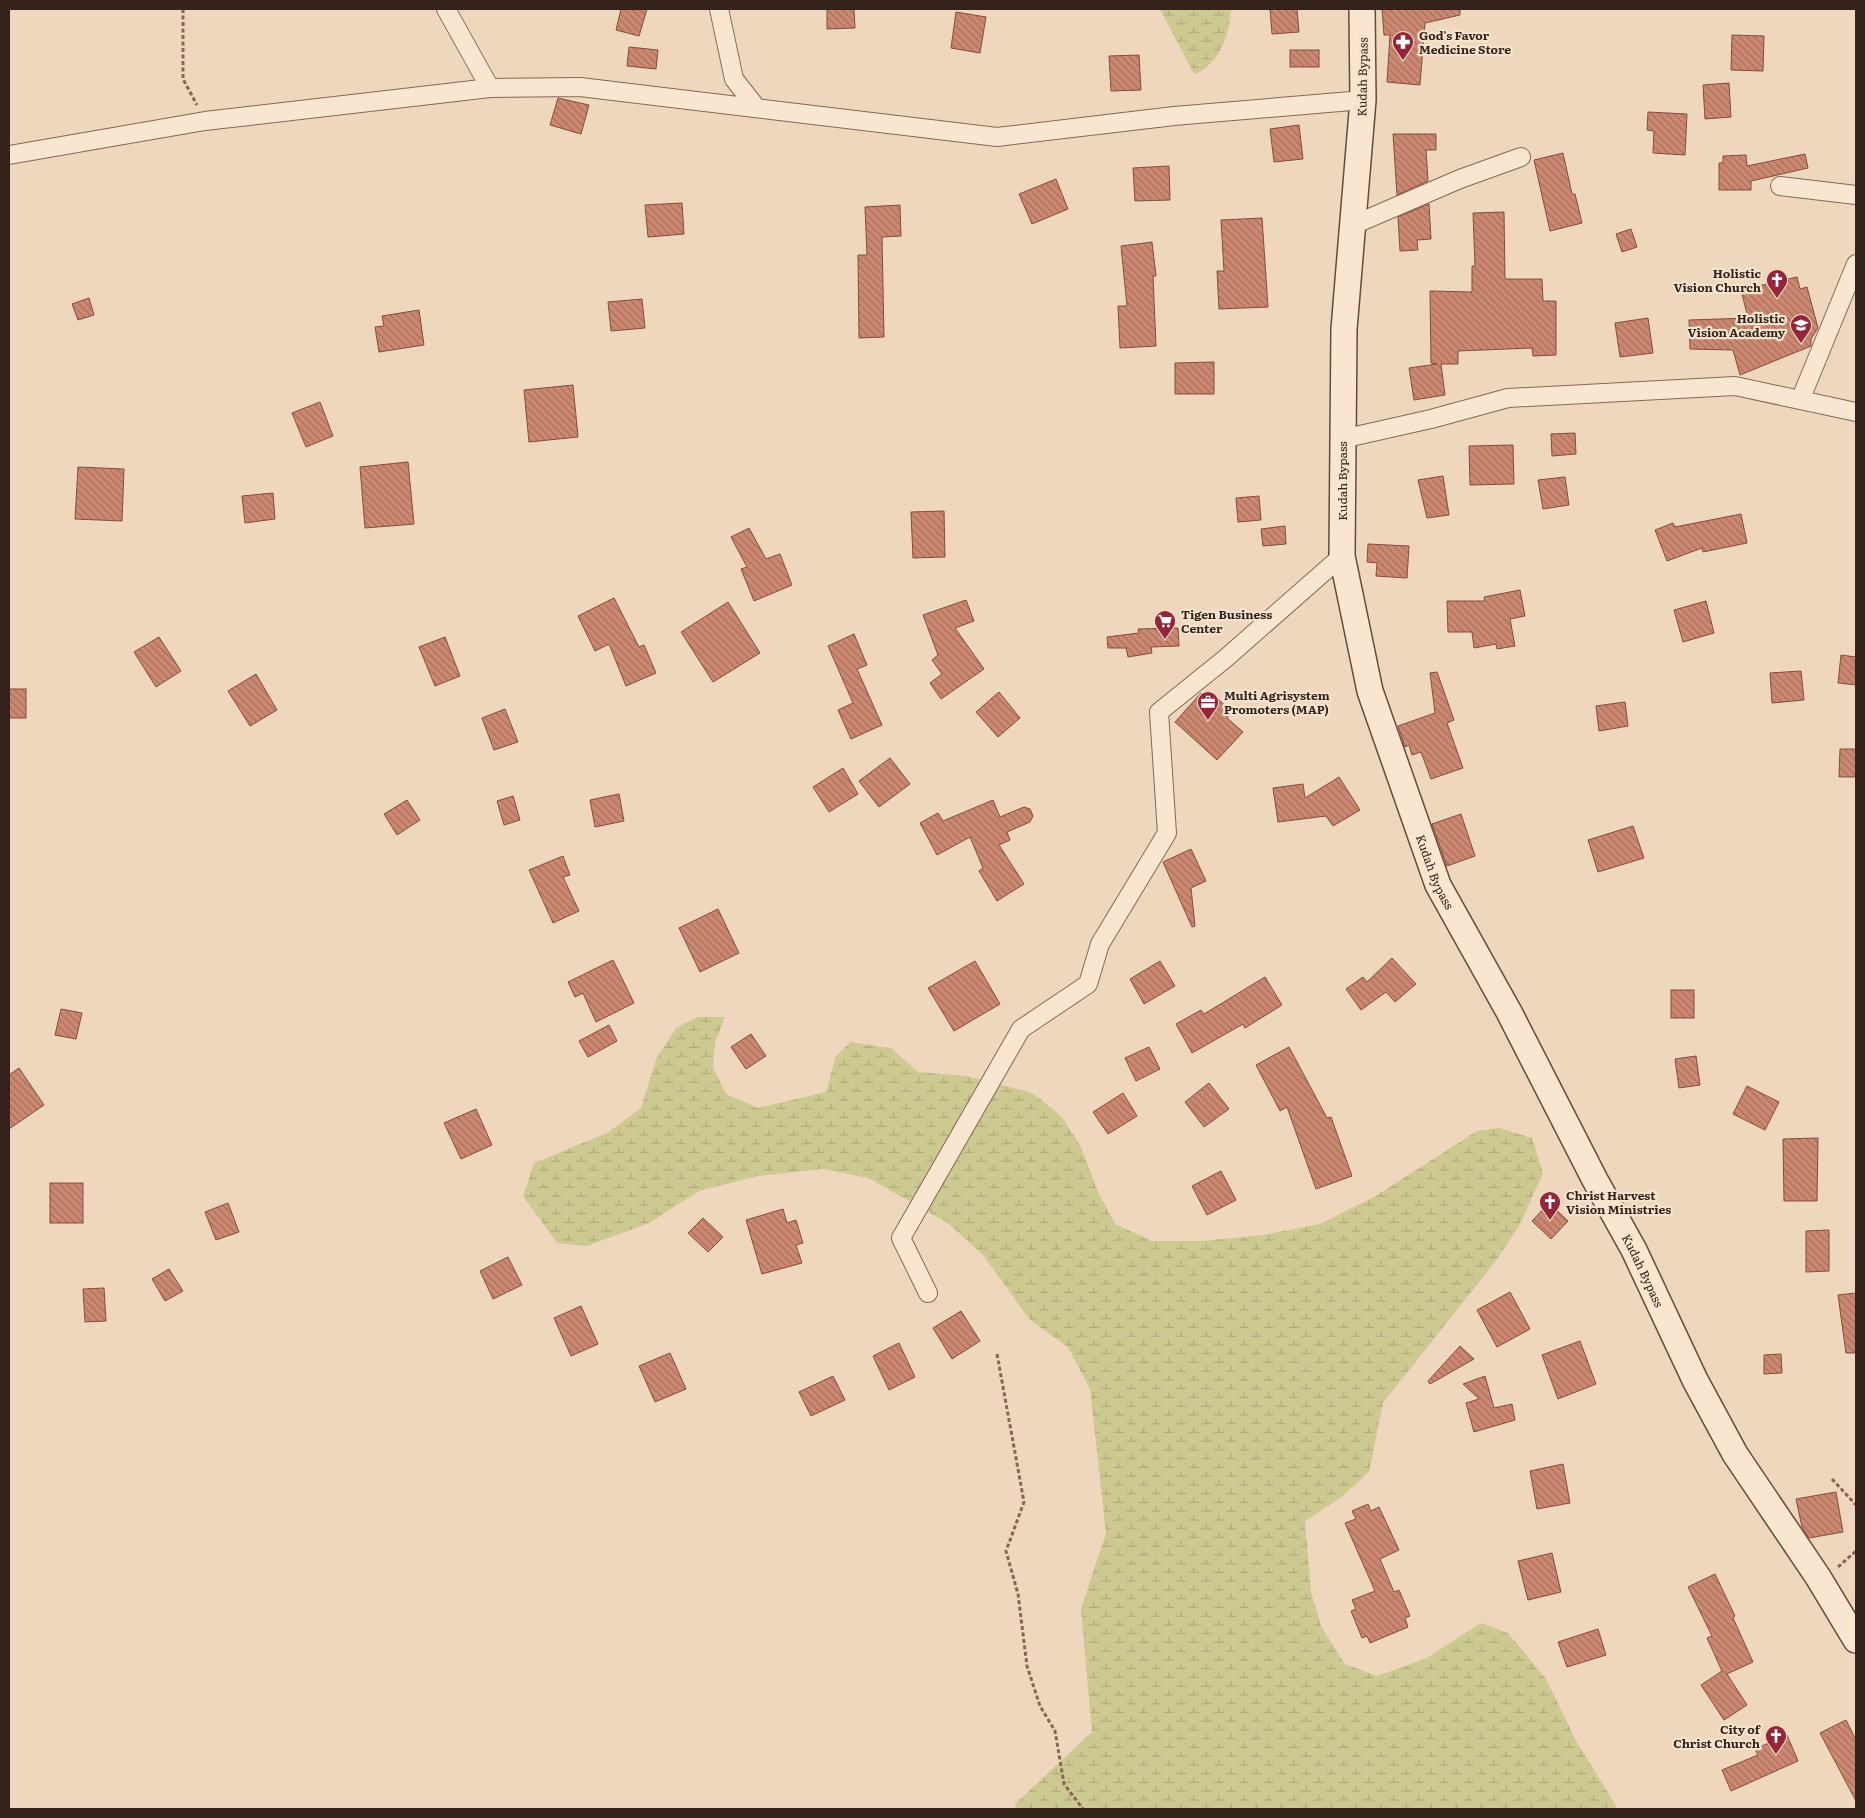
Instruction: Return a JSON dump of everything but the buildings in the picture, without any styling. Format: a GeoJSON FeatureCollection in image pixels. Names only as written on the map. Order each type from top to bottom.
{"type":"FeatureCollection","features":[{"type":"Feature","properties":{"kind":"street"},"geometry":{"type":"LineString","coordinates":[[446,9],[490,88]]}},
{"type":"Feature","properties":{"kind":"street"},"geometry":{"type":"LineString","coordinates":[[719,9],[734,79],[756,107]]}},
{"type":"Feature","properties":{"kind":"street","name":"Kudah Bypass"},"geometry":{"type":"LineString","coordinates":[[1362,9],[1363,100],[1344,329],[1342,556],[1370,691],[1438,885],[1513,1020],[1594,1180],[1634,1250],[1695,1380],[1735,1454],[1818,1578],[1856,1640]]}},
{"type":"Feature","properties":{"kind":"street"},"geometry":{"type":"LineString","coordinates":[[9,156],[205,121],[490,88],[580,86],[997,137],[1174,116],[1363,100]]}},
{"type":"Feature","properties":{"kind":"street"},"geometry":{"type":"LineString","coordinates":[[1352,226],[1460,179],[1521,157]]}},
{"type":"Feature","properties":{"kind":"street"},"geometry":{"type":"LineString","coordinates":[[1780,186],[1856,195]]}},
{"type":"Feature","properties":{"kind":"street"},"geometry":{"type":"LineString","coordinates":[[1801,398],[1856,264]]}},
{"type":"Feature","properties":{"kind":"street"},"geometry":{"type":"LineString","coordinates":[[1342,439],[1431,419],[1508,398],[1735,386],[1801,398],[1856,412]]}},
{"type":"Feature","properties":{"kind":"street"},"geometry":{"type":"LineString","coordinates":[[928,1293],[902,1238],[1021,1028],[1088,984],[1100,944],[1167,833],[1159,712],[1226,658],[1342,556]]}},
{"type":"Feature","properties":{"kind":"path"},"geometry":{"type":"LineString","coordinates":[[183,9],[183,80],[205,121]]}},
{"type":"Feature","properties":{"kind":"path"},"geometry":{"type":"LineString","coordinates":[[997,1354],[1024,1502],[1006,1551],[1018,1594],[1027,1666],[1040,1706],[1055,1731],[1064,1784],[1082,1809]]}},
{"type":"Feature","properties":{"kind":"path"},"geometry":{"type":"LineString","coordinates":[[1832,1479],[1856,1505]]}},
{"type":"Feature","properties":{"kind":"green space"},"geometry":{"type":"Polygon","coordinates":[[[1160,9],[1231,9],[1222,47],[1210,64],[1203,70],[1194,74],[1160,9]]]}},
{"type":"Feature","properties":{"kind":"green space"},"geometry":{"type":"Polygon","coordinates":[[[697,1017],[725,1017],[715,1042],[713,1068],[726,1094],[758,1108],[826,1092],[836,1056],[851,1042],[891,1048],[918,1072],[966,1076],[1029,1092],[1062,1117],[1081,1147],[1098,1192],[1115,1224],[1152,1241],[1202,1241],[1263,1235],[1320,1224],[1374,1197],[1477,1131],[1499,1128],[1532,1138],[1543,1173],[1520,1224],[1498,1258],[1383,1403],[1369,1472],[1339,1499],[1305,1521],[1311,1592],[1321,1626],[1345,1664],[1377,1676],[1425,1659],[1481,1623],[1508,1633],[1546,1679],[1575,1739],[1618,1809],[1016,1809],[1015,1804],[1092,1732],[1081,1609],[1106,1533],[1090,1389],[1068,1347],[1030,1320],[983,1255],[948,1223],[868,1178],[823,1169],[758,1176],[699,1191],[649,1223],[587,1246],[557,1243],[523,1196],[534,1163],[607,1133],[641,1108],[656,1059],[676,1028],[697,1017]]]}},
{"type":"Feature","properties":{"kind":"place","name":"God's Favor Medicine Store"},"geometry":{"type":"Point","coordinates":[1403,61]}},
{"type":"Feature","properties":{"kind":"place","name":"Holistic Vision Church"},"geometry":{"type":"Point","coordinates":[1777,299]}},
{"type":"Feature","properties":{"kind":"place","name":"Holistic Vision Academy"},"geometry":{"type":"Point","coordinates":[1801,344]}},
{"type":"Feature","properties":{"kind":"place","name":"Tigen Business Center"},"geometry":{"type":"Point","coordinates":[1165,640]}},
{"type":"Feature","properties":{"kind":"place","name":"Multi Agrisystem Promoters (MAP)"},"geometry":{"type":"Point","coordinates":[1208,721]}},
{"type":"Feature","properties":{"kind":"place","name":"Christ Harvest Vision Ministries"},"geometry":{"type":"Point","coordinates":[1550,1221]}},
{"type":"Feature","properties":{"kind":"place","name":"City of Christ Church"},"geometry":{"type":"Point","coordinates":[1776,1755]}}]}
